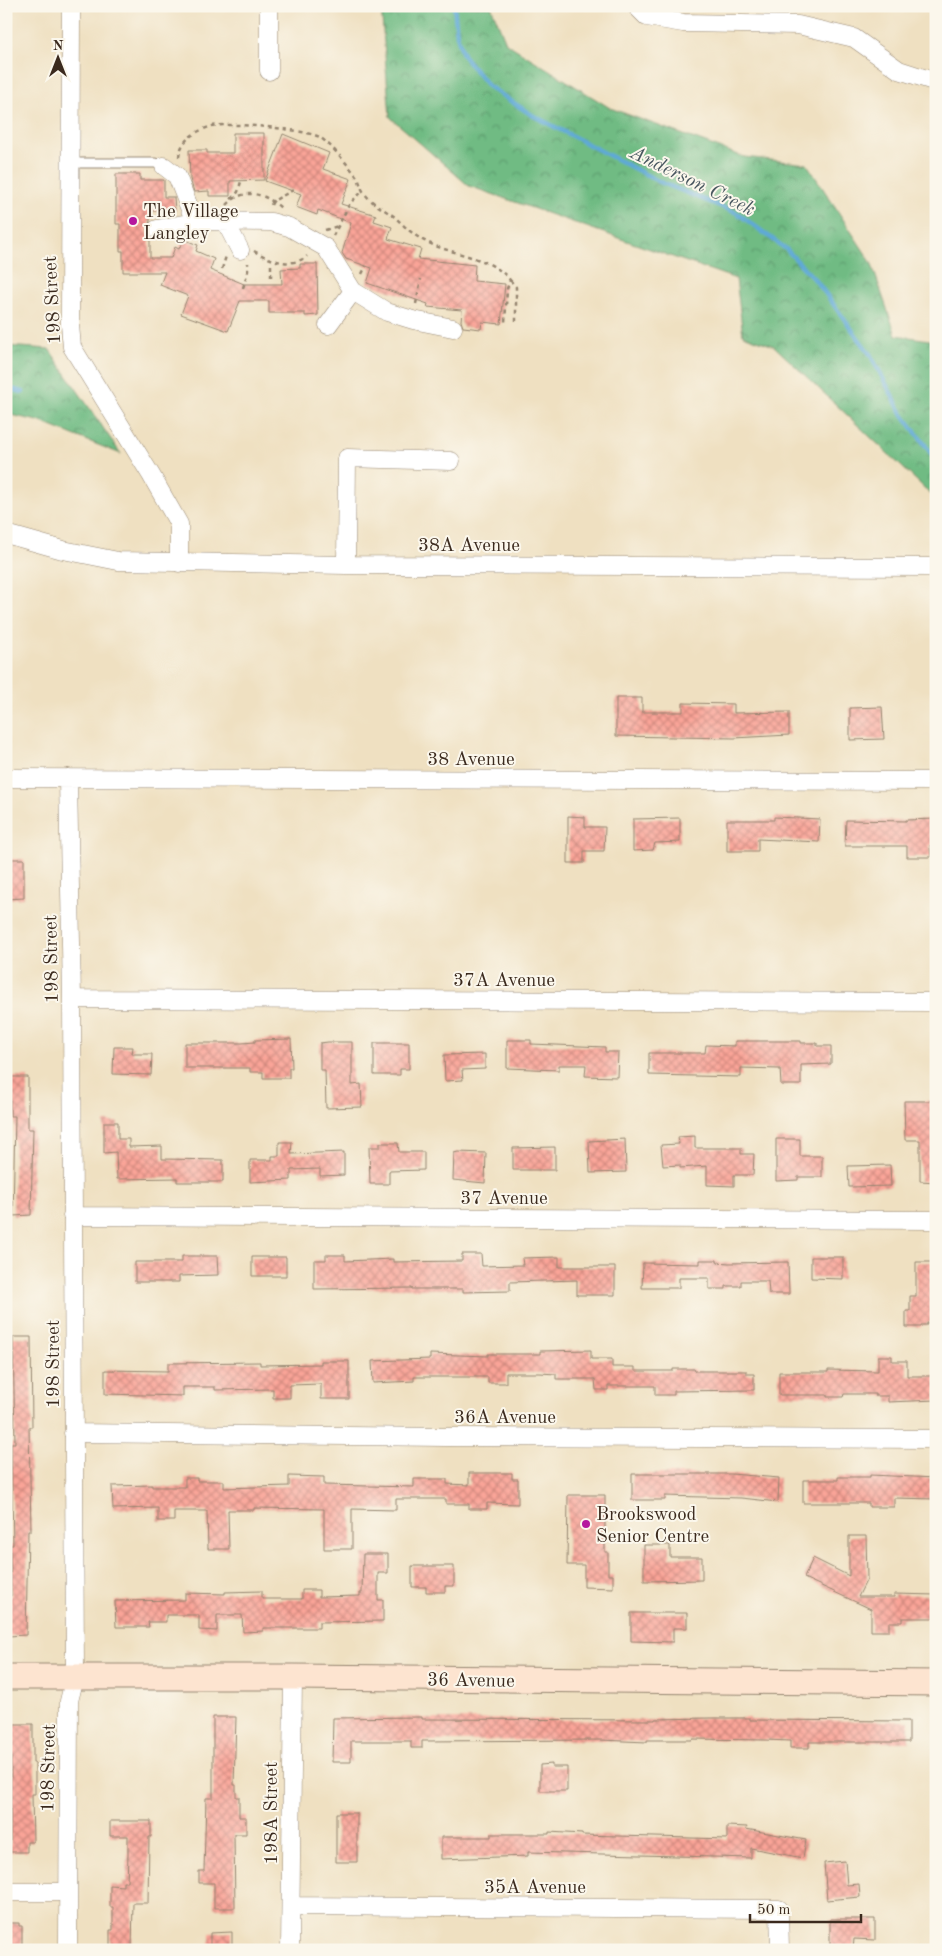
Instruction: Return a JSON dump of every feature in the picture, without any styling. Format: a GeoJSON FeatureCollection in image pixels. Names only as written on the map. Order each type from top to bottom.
{"type":"FeatureCollection","features":[{"type":"Feature","properties":{"kind":"main road","name":"36 Avenue"},"geometry":{"type":"LineString","coordinates":[[6,1678],[293,1677],[936,1683]]}},
{"type":"Feature","properties":{"kind":"street","name":"198 Street"},"geometry":{"type":"LineString","coordinates":[[71,6],[70,325],[72,347],[151,475],[178,524],[179,563]]}},
{"type":"Feature","properties":{"kind":"street"},"geometry":{"type":"LineString","coordinates":[[269,6],[269,71]]}},
{"type":"Feature","properties":{"kind":"street"},"geometry":{"type":"LineString","coordinates":[[636,6],[647,17],[683,23],[798,25],[854,38],[899,70],[930,80],[936,80]]}},
{"type":"Feature","properties":{"kind":"street"},"geometry":{"type":"LineString","coordinates":[[171,171],[192,212],[199,221]]}},
{"type":"Feature","properties":{"kind":"street"},"geometry":{"type":"LineString","coordinates":[[157,228],[199,221],[271,222],[289,227],[324,246],[353,291],[386,312],[413,320],[453,328]]}},
{"type":"Feature","properties":{"kind":"street"},"geometry":{"type":"LineString","coordinates":[[225,221],[230,253]]}},
{"type":"Feature","properties":{"kind":"street"},"geometry":{"type":"LineString","coordinates":[[328,325],[353,291]]}},
{"type":"Feature","properties":{"kind":"street"},"geometry":{"type":"LineString","coordinates":[[346,565],[346,458],[451,461]]}},
{"type":"Feature","properties":{"kind":"street","name":"38A Avenue"},"geometry":{"type":"LineString","coordinates":[[6,534],[63,550],[118,561],[346,565],[936,567]]}},
{"type":"Feature","properties":{"kind":"street","name":"38 Avenue"},"geometry":{"type":"LineString","coordinates":[[6,778],[936,781]]}},
{"type":"Feature","properties":{"kind":"street","name":"198 Street"},"geometry":{"type":"LineString","coordinates":[[68,778],[72,999],[75,1677],[69,1701],[68,1950]]}},
{"type":"Feature","properties":{"kind":"street","name":"37A Avenue"},"geometry":{"type":"LineString","coordinates":[[72,999],[936,1002]]}},
{"type":"Feature","properties":{"kind":"street","name":"37 Avenue"},"geometry":{"type":"LineString","coordinates":[[72,1216],[936,1220]]}},
{"type":"Feature","properties":{"kind":"street","name":"36A Avenue"},"geometry":{"type":"LineString","coordinates":[[74,1433],[936,1439]]}},
{"type":"Feature","properties":{"kind":"street","name":"198A Street"},"geometry":{"type":"LineString","coordinates":[[290,1950],[293,1677]]}},
{"type":"Feature","properties":{"kind":"street"},"geometry":{"type":"LineString","coordinates":[[6,1892],[67,1892]]}},
{"type":"Feature","properties":{"kind":"street","name":"35A Avenue"},"geometry":{"type":"LineString","coordinates":[[291,1906],[779,1909],[780,1950]]}},
{"type":"Feature","properties":{"kind":"lane"},"geometry":{"type":"LineString","coordinates":[[70,163],[155,163],[171,171]]}},
{"type":"Feature","properties":{"kind":"path"},"geometry":{"type":"LineString","coordinates":[[171,171],[180,147],[184,142],[210,126],[262,126],[302,130],[320,137],[359,178],[363,191],[374,204],[393,216],[418,237],[442,248],[477,259],[504,273],[516,287],[516,321]]}},
{"type":"Feature","properties":{"kind":"path"},"geometry":{"type":"LineString","coordinates":[[230,200],[238,192],[242,178]]}},
{"type":"Feature","properties":{"kind":"path"},"geometry":{"type":"LineString","coordinates":[[222,269],[230,253],[250,248],[271,260],[286,262],[304,258],[324,246],[350,203],[363,191]]}},
{"type":"Feature","properties":{"kind":"path"},"geometry":{"type":"LineString","coordinates":[[271,260],[271,277]]}},
{"type":"Feature","properties":{"kind":"path"},"geometry":{"type":"LineString","coordinates":[[413,320],[421,279]]}},
{"type":"Feature","properties":{"kind":"path"},"geometry":{"type":"LineString","coordinates":[[505,323],[507,289],[510,280]]}},
{"type":"Feature","properties":{"kind":"green space"},"geometry":{"type":"Polygon","coordinates":[[[381,6],[491,6],[506,43],[610,108],[744,157],[807,164],[871,262],[896,335],[936,341],[936,499],[774,346],[743,335],[736,279],[469,186],[390,117],[381,6]]]}},
{"type":"Feature","properties":{"kind":"green space"},"geometry":{"type":"Polygon","coordinates":[[[6,346],[49,349],[121,454],[38,421],[6,414],[6,346]]]}},
{"type":"Feature","properties":{"kind":"building"},"geometry":{"type":"Polygon","coordinates":[[[233,133],[264,133],[264,180],[230,181],[230,196],[209,196],[209,191],[194,192],[190,179],[189,150],[207,150],[207,153],[233,153],[233,133]]]}},
{"type":"Feature","properties":{"kind":"building"},"geometry":{"type":"Polygon","coordinates":[[[283,134],[329,153],[323,169],[351,179],[341,204],[376,215],[374,221],[392,227],[388,239],[421,249],[418,259],[475,265],[474,281],[505,284],[501,324],[482,322],[481,329],[463,327],[461,321],[462,310],[427,307],[428,304],[367,283],[372,268],[346,259],[342,253],[351,223],[318,210],[317,215],[296,207],[301,194],[265,181],[283,134]]]}},
{"type":"Feature","properties":{"kind":"building"},"geometry":{"type":"Polygon","coordinates":[[[116,174],[140,174],[140,180],[164,180],[164,197],[174,197],[175,211],[150,211],[150,221],[147,230],[150,237],[150,258],[171,258],[175,247],[179,249],[183,239],[198,245],[196,251],[214,259],[210,270],[244,284],[282,284],[281,269],[300,268],[300,264],[317,264],[318,315],[305,316],[305,313],[269,313],[269,301],[240,301],[228,331],[181,314],[188,296],[160,285],[165,272],[123,272],[123,251],[120,251],[120,224],[116,224],[116,174]]]}},
{"type":"Feature","properties":{"kind":"building"},"geometry":{"type":"Polygon","coordinates":[[[616,698],[642,698],[642,712],[683,712],[683,703],[734,704],[734,713],[789,712],[789,735],[734,738],[616,736],[616,698]]]}},
{"type":"Feature","properties":{"kind":"building"},"geometry":{"type":"Polygon","coordinates":[[[882,707],[884,739],[850,740],[850,708],[882,707]]]}},
{"type":"Feature","properties":{"kind":"building"},"geometry":{"type":"Polygon","coordinates":[[[568,816],[585,817],[585,827],[605,827],[604,851],[584,851],[584,863],[568,863],[568,816]]]}},
{"type":"Feature","properties":{"kind":"building"},"geometry":{"type":"Polygon","coordinates":[[[774,817],[820,819],[819,842],[758,839],[758,851],[727,851],[727,820],[774,820],[774,817]]]}},
{"type":"Feature","properties":{"kind":"building"},"geometry":{"type":"Polygon","coordinates":[[[680,818],[680,842],[655,843],[653,850],[633,851],[633,819],[680,818]]]}},
{"type":"Feature","properties":{"kind":"building"},"geometry":{"type":"Polygon","coordinates":[[[936,819],[936,845],[930,845],[931,857],[907,857],[907,846],[845,846],[846,820],[906,821],[936,819]]]}},
{"type":"Feature","properties":{"kind":"building"},"geometry":{"type":"Polygon","coordinates":[[[6,859],[24,859],[24,898],[6,899],[6,859]]]}},
{"type":"Feature","properties":{"kind":"building"},"geometry":{"type":"Polygon","coordinates":[[[291,1039],[292,1068],[289,1068],[289,1078],[263,1078],[263,1072],[250,1072],[250,1068],[185,1068],[185,1043],[242,1043],[255,1042],[255,1040],[291,1039]]]}},
{"type":"Feature","properties":{"kind":"building"},"geometry":{"type":"Polygon","coordinates":[[[507,1040],[531,1040],[531,1044],[605,1047],[605,1052],[618,1052],[617,1077],[585,1076],[586,1065],[559,1065],[559,1070],[507,1068],[507,1040]]]}},
{"type":"Feature","properties":{"kind":"building"},"geometry":{"type":"Polygon","coordinates":[[[735,1041],[801,1041],[801,1043],[817,1043],[817,1046],[831,1046],[831,1064],[801,1065],[801,1085],[781,1085],[780,1069],[741,1068],[741,1077],[649,1075],[649,1053],[705,1053],[706,1045],[735,1046],[735,1041]]]}},
{"type":"Feature","properties":{"kind":"building"},"geometry":{"type":"Polygon","coordinates":[[[352,1042],[352,1085],[361,1084],[362,1107],[326,1108],[325,1070],[320,1070],[320,1043],[352,1042]]]}},
{"type":"Feature","properties":{"kind":"building"},"geometry":{"type":"Polygon","coordinates":[[[374,1043],[409,1043],[409,1069],[400,1069],[400,1075],[374,1075],[374,1043]]]}},
{"type":"Feature","properties":{"kind":"building"},"geometry":{"type":"Polygon","coordinates":[[[114,1047],[133,1047],[132,1054],[152,1054],[151,1075],[113,1074],[114,1047]]]}},
{"type":"Feature","properties":{"kind":"building"},"geometry":{"type":"Polygon","coordinates":[[[485,1054],[485,1069],[462,1070],[463,1080],[445,1081],[444,1055],[485,1054]]]}},
{"type":"Feature","properties":{"kind":"building"},"geometry":{"type":"Polygon","coordinates":[[[10,1077],[28,1077],[28,1129],[33,1129],[31,1215],[13,1216],[15,1116],[10,1116],[10,1077]]]}},
{"type":"Feature","properties":{"kind":"building"},"geometry":{"type":"Polygon","coordinates":[[[904,1101],[936,1101],[936,1182],[920,1181],[920,1140],[905,1140],[904,1101]]]}},
{"type":"Feature","properties":{"kind":"building"},"geometry":{"type":"Polygon","coordinates":[[[104,1122],[118,1122],[118,1139],[129,1139],[129,1147],[162,1146],[162,1159],[223,1160],[223,1182],[177,1182],[177,1178],[117,1179],[116,1152],[104,1153],[104,1122]]]}},
{"type":"Feature","properties":{"kind":"building"},"geometry":{"type":"Polygon","coordinates":[[[695,1136],[695,1148],[741,1148],[741,1154],[754,1154],[753,1175],[734,1175],[734,1186],[707,1185],[707,1166],[680,1168],[680,1165],[663,1166],[661,1145],[679,1144],[678,1137],[695,1136]]]}},
{"type":"Feature","properties":{"kind":"building"},"geometry":{"type":"Polygon","coordinates":[[[625,1139],[626,1172],[590,1173],[589,1141],[625,1139]]]}},
{"type":"Feature","properties":{"kind":"building"},"geometry":{"type":"Polygon","coordinates":[[[776,1139],[800,1139],[800,1156],[822,1156],[822,1177],[798,1177],[798,1180],[776,1181],[776,1139]]]}},
{"type":"Feature","properties":{"kind":"building"},"geometry":{"type":"Polygon","coordinates":[[[279,1142],[292,1142],[291,1154],[344,1152],[344,1175],[320,1176],[320,1169],[291,1170],[291,1180],[250,1182],[250,1160],[272,1160],[272,1156],[279,1156],[279,1142]]]}},
{"type":"Feature","properties":{"kind":"building"},"geometry":{"type":"Polygon","coordinates":[[[380,1143],[398,1143],[399,1152],[424,1152],[424,1170],[389,1171],[389,1184],[370,1184],[369,1147],[380,1147],[380,1143]]]}},
{"type":"Feature","properties":{"kind":"building"},"geometry":{"type":"Polygon","coordinates":[[[555,1147],[555,1170],[513,1170],[513,1148],[555,1147]]]}},
{"type":"Feature","properties":{"kind":"building"},"geometry":{"type":"Polygon","coordinates":[[[454,1153],[486,1153],[485,1183],[453,1180],[454,1153]]]}},
{"type":"Feature","properties":{"kind":"building"},"geometry":{"type":"Polygon","coordinates":[[[890,1165],[891,1186],[849,1187],[848,1166],[890,1165]]]}},
{"type":"Feature","properties":{"kind":"building"},"geometry":{"type":"Polygon","coordinates":[[[462,1254],[481,1254],[482,1266],[523,1265],[522,1258],[559,1257],[559,1267],[615,1267],[615,1295],[577,1295],[577,1280],[510,1282],[510,1291],[463,1292],[463,1289],[412,1288],[314,1289],[314,1260],[326,1260],[326,1255],[345,1255],[345,1261],[393,1259],[393,1262],[462,1261],[462,1254]]]}},
{"type":"Feature","properties":{"kind":"building"},"geometry":{"type":"Polygon","coordinates":[[[182,1256],[217,1256],[218,1275],[179,1276],[179,1282],[135,1282],[135,1262],[182,1262],[182,1256]]]}},
{"type":"Feature","properties":{"kind":"building"},"geometry":{"type":"Polygon","coordinates":[[[252,1257],[286,1257],[286,1276],[252,1276],[252,1257]]]}},
{"type":"Feature","properties":{"kind":"building"},"geometry":{"type":"Polygon","coordinates":[[[811,1257],[843,1257],[843,1279],[811,1278],[811,1257]]]}},
{"type":"Feature","properties":{"kind":"building"},"geometry":{"type":"Polygon","coordinates":[[[700,1260],[717,1260],[717,1262],[729,1263],[788,1262],[789,1294],[769,1294],[768,1281],[741,1281],[741,1286],[726,1286],[726,1289],[709,1289],[709,1278],[679,1278],[679,1288],[642,1288],[643,1263],[700,1264],[700,1260]]]}},
{"type":"Feature","properties":{"kind":"building"},"geometry":{"type":"Polygon","coordinates":[[[916,1262],[933,1262],[932,1296],[936,1296],[936,1323],[927,1323],[927,1325],[921,1325],[921,1327],[906,1327],[906,1311],[910,1311],[910,1296],[916,1296],[916,1262]]]}},
{"type":"Feature","properties":{"kind":"building"},"geometry":{"type":"Polygon","coordinates":[[[13,1337],[31,1337],[32,1427],[29,1427],[31,1531],[28,1531],[26,1635],[8,1636],[8,1596],[11,1596],[10,1545],[13,1545],[11,1443],[15,1443],[13,1337]]]}},
{"type":"Feature","properties":{"kind":"building"},"geometry":{"type":"Polygon","coordinates":[[[591,1350],[591,1359],[612,1359],[612,1367],[635,1367],[635,1371],[695,1369],[695,1371],[747,1371],[747,1374],[754,1374],[754,1390],[674,1391],[674,1395],[655,1395],[655,1386],[608,1386],[608,1390],[596,1390],[595,1379],[556,1379],[556,1374],[540,1373],[506,1373],[506,1383],[488,1383],[488,1377],[414,1377],[414,1381],[373,1383],[372,1361],[430,1359],[430,1354],[488,1356],[488,1354],[540,1354],[540,1351],[591,1350]]]}},
{"type":"Feature","properties":{"kind":"building"},"geometry":{"type":"Polygon","coordinates":[[[878,1356],[892,1356],[892,1361],[907,1361],[907,1376],[936,1376],[936,1400],[888,1402],[888,1396],[875,1396],[875,1394],[844,1394],[843,1397],[779,1395],[779,1372],[828,1372],[828,1370],[878,1371],[878,1356]]]}},
{"type":"Feature","properties":{"kind":"building"},"geometry":{"type":"Polygon","coordinates":[[[321,1361],[349,1361],[349,1399],[321,1399],[321,1384],[290,1385],[290,1398],[273,1398],[273,1389],[215,1390],[215,1387],[183,1387],[183,1396],[105,1394],[105,1370],[168,1371],[168,1363],[260,1362],[260,1365],[321,1364],[321,1361]]]}},
{"type":"Feature","properties":{"kind":"building"},"geometry":{"type":"Polygon","coordinates":[[[469,1473],[512,1473],[512,1479],[518,1479],[518,1504],[487,1503],[487,1509],[469,1509],[469,1504],[446,1504],[446,1499],[396,1499],[396,1510],[352,1509],[352,1549],[324,1549],[324,1509],[254,1508],[254,1510],[228,1510],[229,1549],[208,1549],[207,1511],[174,1511],[174,1521],[158,1521],[158,1508],[113,1509],[112,1486],[152,1485],[152,1487],[185,1487],[185,1478],[197,1478],[197,1481],[224,1481],[224,1488],[289,1486],[289,1476],[324,1477],[324,1485],[414,1487],[414,1479],[447,1479],[447,1484],[469,1485],[469,1473]]]}},
{"type":"Feature","properties":{"kind":"building"},"geometry":{"type":"Polygon","coordinates":[[[632,1474],[731,1474],[779,1478],[778,1502],[741,1498],[665,1496],[665,1500],[632,1500],[632,1474]]]}},
{"type":"Feature","properties":{"kind":"building"},"geometry":{"type":"Polygon","coordinates":[[[870,1475],[936,1478],[936,1499],[894,1498],[894,1507],[869,1507],[869,1503],[803,1503],[803,1480],[838,1480],[838,1477],[870,1477],[870,1475]]]}},
{"type":"Feature","properties":{"kind":"building","name":"Brookswood Senior Centre"},"geometry":{"type":"Polygon","coordinates":[[[568,1495],[605,1495],[605,1552],[608,1552],[608,1575],[613,1575],[613,1588],[584,1587],[584,1565],[567,1565],[568,1495]]]}},
{"type":"Feature","properties":{"kind":"building"},"geometry":{"type":"Polygon","coordinates":[[[849,1536],[866,1536],[867,1579],[858,1597],[894,1597],[894,1594],[936,1595],[936,1618],[902,1618],[902,1622],[889,1622],[889,1631],[871,1631],[871,1609],[804,1578],[813,1558],[849,1576],[849,1536]]]}},
{"type":"Feature","properties":{"kind":"building"},"geometry":{"type":"Polygon","coordinates":[[[644,1545],[670,1545],[670,1557],[702,1557],[702,1580],[644,1581],[644,1545]]]}},
{"type":"Feature","properties":{"kind":"building"},"geometry":{"type":"Polygon","coordinates":[[[363,1554],[388,1554],[388,1573],[378,1573],[378,1600],[383,1600],[383,1621],[319,1622],[319,1628],[263,1628],[263,1631],[243,1632],[242,1615],[217,1615],[217,1631],[199,1630],[199,1615],[166,1615],[166,1622],[148,1622],[149,1627],[116,1627],[115,1601],[185,1600],[185,1593],[225,1594],[225,1592],[262,1591],[262,1599],[302,1599],[302,1590],[319,1590],[319,1597],[360,1596],[360,1593],[362,1593],[363,1554]]]}},
{"type":"Feature","properties":{"kind":"building"},"geometry":{"type":"Polygon","coordinates":[[[412,1566],[454,1566],[454,1586],[445,1586],[445,1592],[426,1592],[426,1587],[412,1587],[412,1566]]]}},
{"type":"Feature","properties":{"kind":"building"},"geometry":{"type":"Polygon","coordinates":[[[631,1613],[687,1613],[687,1628],[673,1628],[673,1642],[631,1641],[631,1613]]]}},
{"type":"Feature","properties":{"kind":"building"},"geometry":{"type":"Polygon","coordinates":[[[213,1717],[236,1717],[234,1785],[236,1785],[236,1797],[239,1797],[239,1817],[246,1817],[246,1834],[234,1834],[235,1908],[214,1908],[214,1883],[199,1883],[199,1871],[204,1871],[206,1798],[213,1798],[213,1717]]]}},
{"type":"Feature","properties":{"kind":"building"},"geometry":{"type":"Polygon","coordinates":[[[422,1717],[422,1719],[655,1720],[750,1718],[750,1720],[909,1721],[909,1742],[809,1742],[809,1748],[790,1748],[790,1741],[766,1740],[692,1739],[647,1740],[647,1742],[600,1740],[422,1741],[422,1748],[411,1748],[411,1741],[351,1741],[351,1762],[332,1762],[333,1718],[422,1717]]]}},
{"type":"Feature","properties":{"kind":"building"},"geometry":{"type":"Polygon","coordinates":[[[10,1724],[33,1724],[35,1794],[32,1794],[33,1842],[27,1842],[27,1852],[10,1852],[11,1755],[9,1755],[9,1748],[6,1748],[6,1736],[10,1736],[10,1724]]]}},
{"type":"Feature","properties":{"kind":"building"},"geometry":{"type":"Polygon","coordinates":[[[552,1764],[552,1767],[567,1767],[567,1791],[540,1791],[540,1765],[552,1764]]]}},
{"type":"Feature","properties":{"kind":"building"},"geometry":{"type":"Polygon","coordinates":[[[336,1813],[357,1813],[357,1862],[336,1862],[336,1813]]]}},
{"type":"Feature","properties":{"kind":"building"},"geometry":{"type":"Polygon","coordinates":[[[110,1821],[151,1821],[148,1903],[133,1903],[132,1949],[110,1948],[110,1930],[113,1930],[113,1907],[110,1907],[110,1885],[123,1886],[123,1882],[127,1882],[128,1836],[110,1836],[110,1821]]]}},
{"type":"Feature","properties":{"kind":"building"},"geometry":{"type":"Polygon","coordinates":[[[727,1826],[747,1827],[746,1829],[806,1840],[803,1858],[751,1848],[751,1858],[528,1852],[528,1856],[441,1859],[441,1837],[491,1837],[491,1834],[549,1834],[549,1832],[582,1835],[727,1839],[727,1826]]]}},
{"type":"Feature","properties":{"kind":"building"},"geometry":{"type":"Polygon","coordinates":[[[845,1861],[847,1885],[859,1884],[860,1897],[827,1900],[824,1863],[845,1861]]]}},
{"type":"Feature","properties":{"kind":"building"},"geometry":{"type":"Polygon","coordinates":[[[830,1919],[875,1919],[875,1940],[854,1939],[853,1950],[830,1950],[830,1919]]]}},
{"type":"Feature","properties":{"kind":"building"},"geometry":{"type":"Polygon","coordinates":[[[7,1923],[19,1923],[19,1926],[22,1926],[22,1950],[6,1950],[7,1923]]]}},
{"type":"Feature","properties":{"kind":"building"},"geometry":{"type":"Polygon","coordinates":[[[232,1932],[232,1950],[210,1950],[210,1933],[232,1932]]]}},
{"type":"Feature","properties":{"kind":"waterway","name":"Anderson Creek"},"geometry":{"type":"LineString","coordinates":[[454,6],[457,35],[463,55],[488,86],[532,115],[660,182],[737,213],[786,249],[817,282],[870,354],[901,412],[936,460]]}},
{"type":"Feature","properties":{"kind":"waterway"},"geometry":{"type":"LineString","coordinates":[[6,388],[23,392]]}},
{"type":"Feature","properties":{"kind":"place","name":"The Village Langley"},"geometry":{"type":"Point","coordinates":[133,221]}},
{"type":"Feature","properties":{"kind":"place","name":"Brookswood Senior Centre"},"geometry":{"type":"Point","coordinates":[586,1524]}}]}
